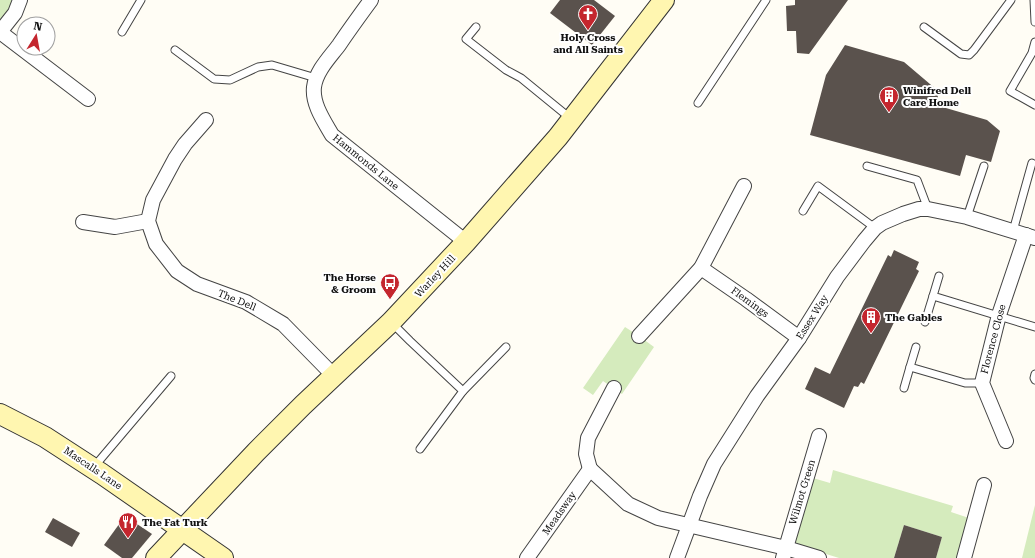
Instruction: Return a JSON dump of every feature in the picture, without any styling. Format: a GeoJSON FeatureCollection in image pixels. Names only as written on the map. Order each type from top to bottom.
{"type":"FeatureCollection","features":[{"type":"Feature","properties":{"kind":"main road","name":"Warley Hill"},"geometry":{"type":"LineString","coordinates":[[156,558],[256,452],[391,322],[466,242],[558,138],[664,0]]}},
{"type":"Feature","properties":{"kind":"main road","name":"Mascalls Lane"},"geometry":{"type":"LineString","coordinates":[[0,414],[46,437],[223,558]]}},
{"type":"Feature","properties":{"kind":"street"},"geometry":{"type":"LineString","coordinates":[[20,0],[15,13],[0,32],[88,99]]}},
{"type":"Feature","properties":{"kind":"street","name":"Hammonds Lane"},"geometry":{"type":"LineString","coordinates":[[371,0],[316,78],[314,88],[315,101],[322,120],[332,135],[466,242]]}},
{"type":"Feature","properties":{"kind":"street","name":"The Dell"},"geometry":{"type":"LineString","coordinates":[[206,120],[185,144],[152,200],[148,221],[156,244],[177,271],[198,284],[246,302],[267,313],[283,324],[334,376]]}},
{"type":"Feature","properties":{"kind":"street"},"geometry":{"type":"LineString","coordinates":[[639,336],[701,268],[744,186]]}},
{"type":"Feature","properties":{"kind":"street","name":"Essex Way"},"geometry":{"type":"LineString","coordinates":[[677,558],[714,464],[757,396],[798,338],[837,277],[875,228],[882,223],[903,214],[928,209],[967,217],[1025,235]]}},
{"type":"Feature","properties":{"kind":"street"},"geometry":{"type":"LineString","coordinates":[[82,222],[114,227],[148,221]]}},
{"type":"Feature","properties":{"kind":"street","name":"Florence Close"},"geometry":{"type":"LineString","coordinates":[[1006,441],[982,382],[999,315],[1025,235]]}},
{"type":"Feature","properties":{"kind":"street","name":"Flemings"},"geometry":{"type":"LineString","coordinates":[[701,268],[798,338]]}},
{"type":"Feature","properties":{"kind":"street"},"geometry":{"type":"LineString","coordinates":[[614,388],[588,438],[586,454],[590,469],[628,504],[658,518],[784,553],[819,558]]}},
{"type":"Feature","properties":{"kind":"street","name":"Wilmot Green"},"geometry":{"type":"LineString","coordinates":[[784,553],[819,436]]}},
{"type":"Feature","properties":{"kind":"street","name":"Meadsway"},"geometry":{"type":"LineString","coordinates":[[527,558],[590,469]]}},
{"type":"Feature","properties":{"kind":"street"},"geometry":{"type":"LineString","coordinates":[[964,558],[984,485]]}},
{"type":"Feature","properties":{"kind":"lane"},"geometry":{"type":"LineString","coordinates":[[122,32],[141,0]]}},
{"type":"Feature","properties":{"kind":"lane"},"geometry":{"type":"LineString","coordinates":[[698,103],[766,0]]}},
{"type":"Feature","properties":{"kind":"lane"},"geometry":{"type":"LineString","coordinates":[[924,27],[961,54],[969,55],[1011,0]]}},
{"type":"Feature","properties":{"kind":"lane"},"geometry":{"type":"LineString","coordinates":[[1034,0],[1035,22]]}},
{"type":"Feature","properties":{"kind":"lane"},"geometry":{"type":"LineString","coordinates":[[476,27],[466,40],[506,70],[522,78],[572,120]]}},
{"type":"Feature","properties":{"kind":"lane"},"geometry":{"type":"LineString","coordinates":[[1035,42],[1032,53],[1010,90],[1035,105]]}},
{"type":"Feature","properties":{"kind":"lane"},"geometry":{"type":"LineString","coordinates":[[175,50],[214,79],[230,80],[258,67],[272,64],[316,78]]}},
{"type":"Feature","properties":{"kind":"lane"},"geometry":{"type":"LineString","coordinates":[[1025,235],[1032,163]]}},
{"type":"Feature","properties":{"kind":"lane"},"geometry":{"type":"LineString","coordinates":[[867,166],[917,180],[928,209]]}},
{"type":"Feature","properties":{"kind":"lane"},"geometry":{"type":"LineString","coordinates":[[967,217],[984,166]]}},
{"type":"Feature","properties":{"kind":"lane"},"geometry":{"type":"LineString","coordinates":[[803,211],[818,186],[875,228]]}},
{"type":"Feature","properties":{"kind":"lane"},"geometry":{"type":"LineString","coordinates":[[925,322],[939,276]]}},
{"type":"Feature","properties":{"kind":"lane"},"geometry":{"type":"LineString","coordinates":[[933,296],[1035,327]]}},
{"type":"Feature","properties":{"kind":"lane"},"geometry":{"type":"LineString","coordinates":[[391,322],[463,391]]}},
{"type":"Feature","properties":{"kind":"lane"},"geometry":{"type":"LineString","coordinates":[[420,450],[463,391],[506,347]]}},
{"type":"Feature","properties":{"kind":"lane"},"geometry":{"type":"LineString","coordinates":[[904,388],[916,348]]}},
{"type":"Feature","properties":{"kind":"lane"},"geometry":{"type":"LineString","coordinates":[[910,367],[965,383],[982,382]]}},
{"type":"Feature","properties":{"kind":"lane"},"geometry":{"type":"LineString","coordinates":[[1035,374],[1035,380]]}},
{"type":"Feature","properties":{"kind":"lane"},"geometry":{"type":"LineString","coordinates":[[93,468],[171,376]]}},
{"type":"Feature","properties":{"kind":"green space"},"geometry":{"type":"Polygon","coordinates":[[[0,0],[20,0],[0,32],[0,0]]]}},
{"type":"Feature","properties":{"kind":"green space"},"geometry":{"type":"Polygon","coordinates":[[[625,327],[654,347],[622,394],[603,381],[593,395],[583,388],[625,327]]]}},
{"type":"Feature","properties":{"kind":"green space"},"geometry":{"type":"Polygon","coordinates":[[[833,470],[953,506],[951,512],[969,518],[960,558],[936,558],[942,537],[904,525],[894,558],[839,558],[794,544],[813,478],[830,483],[833,470]]]}},
{"type":"Feature","properties":{"kind":"green space"},"geometry":{"type":"Polygon","coordinates":[[[1035,505],[1035,558],[1022,558],[1035,505]]]}},
{"type":"Feature","properties":{"kind":"building","name":"Holy Cross and All Saints"},"geometry":{"type":"Polygon","coordinates":[[[560,0],[594,0],[615,16],[592,45],[550,13],[560,0]]]}},
{"type":"Feature","properties":{"kind":"building"},"geometry":{"type":"Polygon","coordinates":[[[795,0],[848,0],[809,54],[797,53],[796,31],[787,31],[786,6],[795,5],[795,0]]]}},
{"type":"Feature","properties":{"kind":"building","name":"Winifred Dell Care Home"},"geometry":{"type":"Polygon","coordinates":[[[845,45],[904,62],[937,90],[939,106],[987,120],[1000,131],[991,162],[966,155],[960,176],[810,135],[826,75],[845,45]]]}},
{"type":"Feature","properties":{"kind":"building","name":"The Gables"},"geometry":{"type":"Polygon","coordinates":[[[894,250],[919,262],[916,269],[919,271],[864,384],[861,382],[858,387],[854,386],[844,408],[805,389],[815,367],[830,374],[888,255],[891,257],[894,250]]]}},
{"type":"Feature","properties":{"kind":"building","name":"The Fat Turk"},"geometry":{"type":"Polygon","coordinates":[[[125,516],[152,534],[132,558],[122,558],[104,545],[125,516]]]}},
{"type":"Feature","properties":{"kind":"building"},"geometry":{"type":"Polygon","coordinates":[[[53,518],[80,533],[72,547],[45,532],[53,518]]]}},
{"type":"Feature","properties":{"kind":"building"},"geometry":{"type":"Polygon","coordinates":[[[904,525],[942,537],[936,558],[894,558],[904,525]]]}},
{"type":"Feature","properties":{"kind":"place","name":"Holy Cross and All Saints"},"geometry":{"type":"Point","coordinates":[588,31]}},
{"type":"Feature","properties":{"kind":"place","name":"Winifred Dell Care Home"},"geometry":{"type":"Point","coordinates":[889,113]}},
{"type":"Feature","properties":{"kind":"place","name":"The Horse & Groom"},"geometry":{"type":"Point","coordinates":[390,300]}},
{"type":"Feature","properties":{"kind":"place","name":"The Gables"},"geometry":{"type":"Point","coordinates":[871,334]}},
{"type":"Feature","properties":{"kind":"place","name":"The Fat Turk"},"geometry":{"type":"Point","coordinates":[128,539]}}]}
